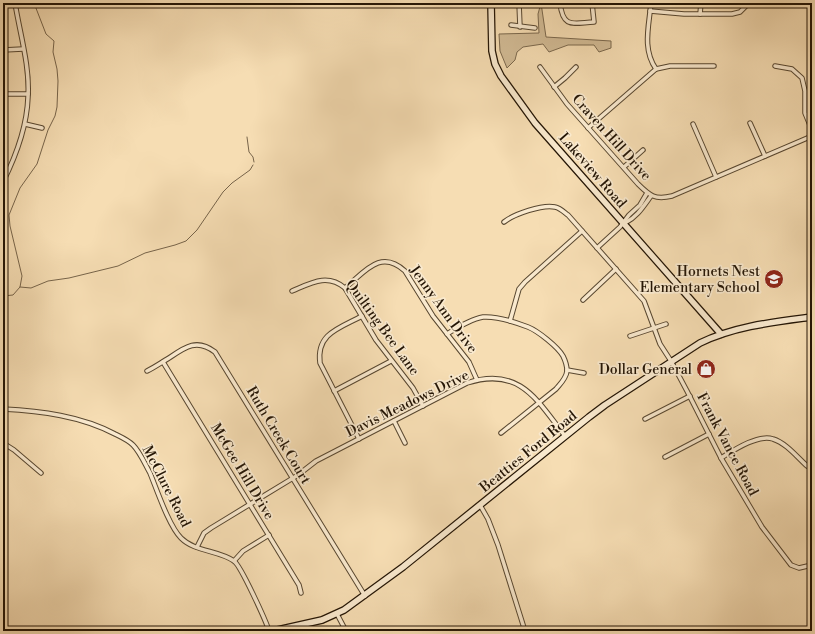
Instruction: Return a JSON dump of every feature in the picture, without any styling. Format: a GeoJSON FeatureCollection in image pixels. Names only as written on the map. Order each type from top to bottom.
{"type":"FeatureCollection","features":[{"type":"Feature","properties":{"kind":"main road","name":"Lakeview Road"},"geometry":{"type":"LineString","coordinates":[[491,3],[492,51],[495,64],[502,76],[535,123],[721,334]]}},
{"type":"Feature","properties":{"kind":"main road","name":"Beatties Ford Road"},"geometry":{"type":"LineString","coordinates":[[273,631],[322,620],[337,614],[364,596],[606,405],[700,342],[721,334],[750,327],[812,317]]}},
{"type":"Feature","properties":{"kind":"street"},"geometry":{"type":"LineString","coordinates":[[3,182],[18,150],[25,124],[28,94],[27,73],[15,3]]}},
{"type":"Feature","properties":{"kind":"street"},"geometry":{"type":"LineString","coordinates":[[519,3],[520,27]]}},
{"type":"Feature","properties":{"kind":"street"},"geometry":{"type":"LineString","coordinates":[[560,3],[561,15],[565,20],[573,23],[594,22],[592,3]]}},
{"type":"Feature","properties":{"kind":"street"},"geometry":{"type":"LineString","coordinates":[[651,3],[647,51],[656,69]]}},
{"type":"Feature","properties":{"kind":"street"},"geometry":{"type":"LineString","coordinates":[[700,14],[701,3]]}},
{"type":"Feature","properties":{"kind":"street"},"geometry":{"type":"LineString","coordinates":[[650,11],[700,14],[735,14],[744,9],[749,3]]}},
{"type":"Feature","properties":{"kind":"street"},"geometry":{"type":"LineString","coordinates":[[808,3],[812,10]]}},
{"type":"Feature","properties":{"kind":"street"},"geometry":{"type":"LineString","coordinates":[[511,25],[535,28]]}},
{"type":"Feature","properties":{"kind":"street"},"geometry":{"type":"LineString","coordinates":[[3,50],[23,49]]}},
{"type":"Feature","properties":{"kind":"street"},"geometry":{"type":"LineString","coordinates":[[588,128],[656,69],[670,66],[714,66]]}},
{"type":"Feature","properties":{"kind":"street"},"geometry":{"type":"LineString","coordinates":[[775,66],[792,69],[802,78],[805,91],[805,113],[812,130]]}},
{"type":"Feature","properties":{"kind":"street","name":"Craven Hill Drive"},"geometry":{"type":"LineString","coordinates":[[540,67],[567,104],[651,196],[662,198],[672,196],[812,136]]}},
{"type":"Feature","properties":{"kind":"street"},"geometry":{"type":"LineString","coordinates":[[554,87],[566,78],[576,67]]}},
{"type":"Feature","properties":{"kind":"street"},"geometry":{"type":"LineString","coordinates":[[3,94],[28,94]]}},
{"type":"Feature","properties":{"kind":"street"},"geometry":{"type":"LineString","coordinates":[[750,122],[765,156]]}},
{"type":"Feature","properties":{"kind":"street"},"geometry":{"type":"LineString","coordinates":[[25,124],[42,128]]}},
{"type":"Feature","properties":{"kind":"street"},"geometry":{"type":"LineString","coordinates":[[693,124],[716,177]]}},
{"type":"Feature","properties":{"kind":"street"},"geometry":{"type":"LineString","coordinates":[[624,167],[643,150]]}},
{"type":"Feature","properties":{"kind":"street"},"geometry":{"type":"LineString","coordinates":[[597,248],[624,223],[629,215],[640,205],[647,193]]}},
{"type":"Feature","properties":{"kind":"street"},"geometry":{"type":"LineString","coordinates":[[624,223],[632,219],[640,212],[651,196]]}},
{"type":"Feature","properties":{"kind":"street","name":"Frank Vance Road"},"geometry":{"type":"LineString","coordinates":[[504,222],[511,217],[543,207],[554,207],[568,215],[642,298],[660,344],[690,396],[721,458],[756,517],[791,565],[802,568],[812,565]]}},
{"type":"Feature","properties":{"kind":"street"},"geometry":{"type":"LineString","coordinates":[[510,321],[519,290],[525,282],[582,231]]}},
{"type":"Feature","properties":{"kind":"street","name":"Jenny Ann Drive"},"geometry":{"type":"LineString","coordinates":[[345,288],[373,264],[380,262],[394,263],[405,271],[433,316],[469,362],[477,380]]}},
{"type":"Feature","properties":{"kind":"street"},"geometry":{"type":"LineString","coordinates":[[583,300],[616,269]]}},
{"type":"Feature","properties":{"kind":"street","name":"Quilting Bee Lane"},"geometry":{"type":"LineString","coordinates":[[292,290],[324,280],[332,280],[345,288],[376,340],[413,388],[423,406]]}},
{"type":"Feature","properties":{"kind":"street"},"geometry":{"type":"LineString","coordinates":[[359,439],[320,363],[319,354],[325,337],[362,316]]}},
{"type":"Feature","properties":{"kind":"street"},"geometry":{"type":"LineString","coordinates":[[447,334],[472,320],[484,317],[495,318],[529,327],[558,350],[564,357],[567,370],[563,381],[501,433]]}},
{"type":"Feature","properties":{"kind":"street"},"geometry":{"type":"LineString","coordinates":[[630,336],[666,324]]}},
{"type":"Feature","properties":{"kind":"street","name":"Ruth Creek Court"},"geometry":{"type":"LineString","coordinates":[[147,371],[182,349],[194,345],[204,345],[215,352],[364,596]]}},
{"type":"Feature","properties":{"kind":"street"},"geometry":{"type":"LineString","coordinates":[[334,391],[392,361]]}},
{"type":"Feature","properties":{"kind":"street","name":"McGee Hill Drive"},"geometry":{"type":"LineString","coordinates":[[163,362],[299,585],[300,594]]}},
{"type":"Feature","properties":{"kind":"street"},"geometry":{"type":"LineString","coordinates":[[567,370],[584,372]]}},
{"type":"Feature","properties":{"kind":"street","name":"Davis Meadows Drive"},"geometry":{"type":"LineString","coordinates":[[197,548],[201,538],[207,531],[316,462],[467,383],[492,378],[508,380],[525,389],[538,402],[565,436]]}},
{"type":"Feature","properties":{"kind":"street"},"geometry":{"type":"LineString","coordinates":[[645,419],[690,396]]}},
{"type":"Feature","properties":{"kind":"street","name":"McClure Road"},"geometry":{"type":"LineString","coordinates":[[3,409],[40,412],[87,422],[108,430],[130,442],[136,448],[144,461],[179,535],[184,541],[197,548],[234,561]]}},
{"type":"Feature","properties":{"kind":"street"},"geometry":{"type":"LineString","coordinates":[[394,421],[405,443]]}},
{"type":"Feature","properties":{"kind":"street"},"geometry":{"type":"LineString","coordinates":[[665,457],[709,434]]}},
{"type":"Feature","properties":{"kind":"street"},"geometry":{"type":"LineString","coordinates":[[721,458],[752,441],[766,437],[774,439],[780,443],[807,466]]}},
{"type":"Feature","properties":{"kind":"street"},"geometry":{"type":"LineString","coordinates":[[3,443],[14,450],[41,474]]}},
{"type":"Feature","properties":{"kind":"street"},"geometry":{"type":"LineString","coordinates":[[480,505],[485,511],[498,545],[525,631]]}},
{"type":"Feature","properties":{"kind":"street"},"geometry":{"type":"LineString","coordinates":[[269,535],[243,551],[234,561],[246,581],[269,631]]}},
{"type":"Feature","properties":{"kind":"street"},"geometry":{"type":"LineString","coordinates":[[337,614],[346,631]]}},
{"type":"Feature","properties":{"kind":"shaded area"},"geometry":{"type":"Polygon","coordinates":[[[541,3],[546,37],[611,41],[611,48],[599,52],[594,45],[568,45],[549,52],[543,44],[523,47],[517,52],[515,60],[507,68],[500,51],[499,34],[539,33],[538,14],[541,3]]]}},
{"type":"Feature","properties":{"kind":"waterway"},"geometry":{"type":"LineString","coordinates":[[3,296],[13,295],[20,287],[22,276],[10,226],[9,215],[20,188],[37,164],[57,107],[58,81],[53,52],[54,41],[46,34],[34,3]]}},
{"type":"Feature","properties":{"kind":"waterway"},"geometry":{"type":"LineString","coordinates":[[247,137],[249,152],[253,157],[254,162]]}},
{"type":"Feature","properties":{"kind":"waterway"},"geometry":{"type":"LineString","coordinates":[[20,287],[31,288],[48,281],[69,278],[118,266],[145,253],[186,241],[197,230],[223,192],[232,183],[250,170],[253,165]]}},
{"type":"Feature","properties":{"kind":"place","name":"Hornets Nest Elementary School"},"geometry":{"type":"Point","coordinates":[774,279]}},
{"type":"Feature","properties":{"kind":"place","name":"Dollar General"},"geometry":{"type":"Point","coordinates":[706,369]}}]}
